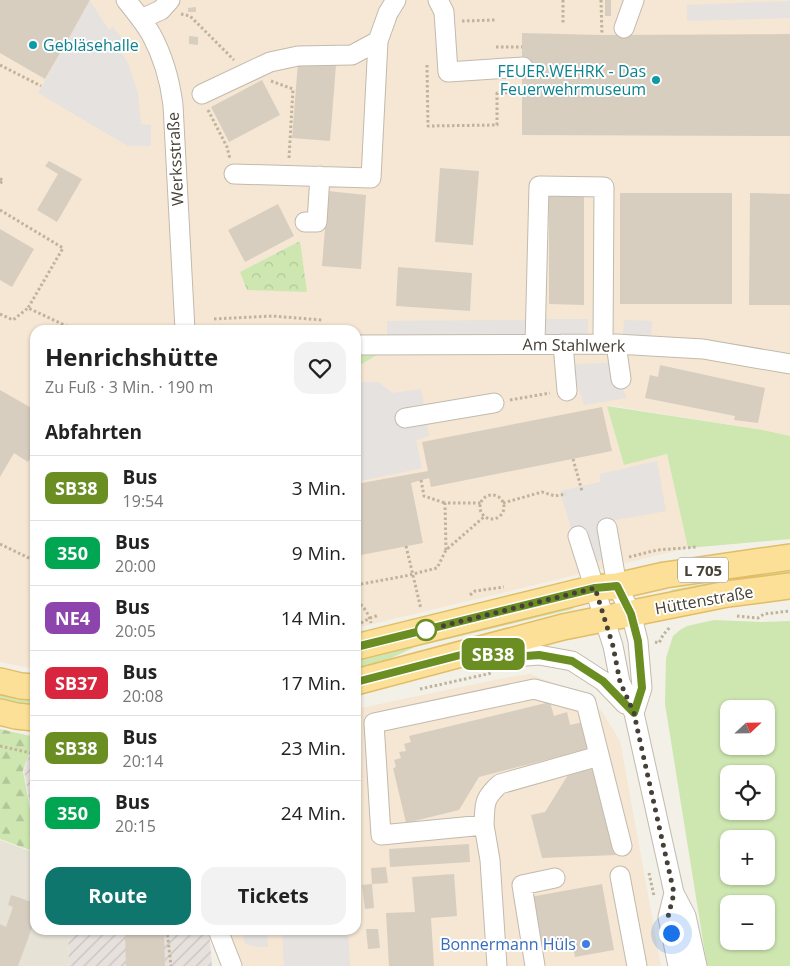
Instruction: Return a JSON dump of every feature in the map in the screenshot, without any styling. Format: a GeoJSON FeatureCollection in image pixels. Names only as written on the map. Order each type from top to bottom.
{"type":"FeatureCollection","features":[{"type":"Feature","properties":{"kind":"main road","name":"Hüttenstraße"},"geometry":{"type":"LineString","coordinates":[[361,646],[606,587],[666,575],[790,557]]}},
{"type":"Feature","properties":{"kind":"main road","name":"Hüttenstraße"},"geometry":{"type":"LineString","coordinates":[[361,681],[604,618],[727,594],[790,586]]}},
{"type":"Feature","properties":{"kind":"main road"},"geometry":{"type":"LineString","coordinates":[[0,681],[30,687]]}},
{"type":"Feature","properties":{"kind":"main road"},"geometry":{"type":"LineString","coordinates":[[0,712],[30,717]]}},
{"type":"Feature","properties":{"kind":"street","name":"Werksstraße"},"geometry":{"type":"LineString","coordinates":[[126,0],[151,34],[170,84],[173,105],[185,325]]}},
{"type":"Feature","properties":{"kind":"street"},"geometry":{"type":"LineString","coordinates":[[141,19],[161,10],[170,0]]}},
{"type":"Feature","properties":{"kind":"street"},"geometry":{"type":"LineString","coordinates":[[234,174],[371,178],[378,42],[388,13],[396,0]]}},
{"type":"Feature","properties":{"kind":"street"},"geometry":{"type":"LineString","coordinates":[[438,0],[444,12],[448,72],[523,67]]}},
{"type":"Feature","properties":{"kind":"street"},"geometry":{"type":"LineString","coordinates":[[624,28],[634,0]]}},
{"type":"Feature","properties":{"kind":"street"},"geometry":{"type":"LineString","coordinates":[[202,94],[270,62],[298,56],[352,55],[378,42]]}},
{"type":"Feature","properties":{"kind":"street"},"geometry":{"type":"LineString","coordinates":[[305,222],[317,222],[320,176]]}},
{"type":"Feature","properties":{"kind":"street"},"geometry":{"type":"LineString","coordinates":[[535,344],[539,186],[604,186],[610,344],[621,380]]}},
{"type":"Feature","properties":{"kind":"street"},"geometry":{"type":"LineString","coordinates":[[563,344],[567,390]]}},
{"type":"Feature","properties":{"kind":"street","name":"Am Stahlwerk"},"geometry":{"type":"LineString","coordinates":[[361,345],[610,344],[703,349],[790,364]]}},
{"type":"Feature","properties":{"kind":"street"},"geometry":{"type":"LineString","coordinates":[[405,418],[494,403]]}},
{"type":"Feature","properties":{"kind":"street"},"geometry":{"type":"LineString","coordinates":[[607,528],[604,618],[613,646],[620,682],[634,713],[674,893],[686,916],[696,966]]}},
{"type":"Feature","properties":{"kind":"street"},"geometry":{"type":"LineString","coordinates":[[578,536],[606,587],[631,614],[638,641],[642,688],[634,713]]}},
{"type":"Feature","properties":{"kind":"street"},"geometry":{"type":"LineString","coordinates":[[476,651],[513,657],[539,655],[572,661],[603,681],[634,713]]}},
{"type":"Feature","properties":{"kind":"street"},"geometry":{"type":"LineString","coordinates":[[484,825],[381,835],[374,723],[534,688],[586,704],[622,846]]}},
{"type":"Feature","properties":{"kind":"street"},"geometry":{"type":"LineString","coordinates":[[497,966],[490,860],[484,825],[486,803],[491,793],[500,784],[599,756]]}},
{"type":"Feature","properties":{"kind":"street"},"geometry":{"type":"LineString","coordinates":[[620,876],[638,966]]}},
{"type":"Feature","properties":{"kind":"street"},"geometry":{"type":"LineString","coordinates":[[535,966],[522,886],[555,878]]}},
{"type":"Feature","properties":{"kind":"street"},"geometry":{"type":"LineString","coordinates":[[674,893],[668,917],[678,966]]}},
{"type":"Feature","properties":{"kind":"street"},"geometry":{"type":"LineString","coordinates":[[217,935],[218,966]]}},
{"type":"Feature","properties":{"kind":"street"},"geometry":{"type":"LineString","coordinates":[[219,935],[232,966]]}},
{"type":"Feature","properties":{"kind":"path"},"geometry":{"type":"LineString","coordinates":[[562,0],[563,26]]}},
{"type":"Feature","properties":{"kind":"path"},"geometry":{"type":"LineString","coordinates":[[601,0],[602,34]]}},
{"type":"Feature","properties":{"kind":"path"},"geometry":{"type":"LineString","coordinates":[[496,47],[522,47]]}},
{"type":"Feature","properties":{"kind":"path"},"geometry":{"type":"LineString","coordinates":[[0,65],[41,86]]}},
{"type":"Feature","properties":{"kind":"path"},"geometry":{"type":"LineString","coordinates":[[497,93],[522,92]]}},
{"type":"Feature","properties":{"kind":"path"},"geometry":{"type":"LineString","coordinates":[[202,94],[205,105],[227,147],[234,174]]}},
{"type":"Feature","properties":{"kind":"path"},"geometry":{"type":"LineString","coordinates":[[0,179],[3,180],[0,184]]}},
{"type":"Feature","properties":{"kind":"path"},"geometry":{"type":"LineString","coordinates":[[0,210],[63,248],[28,308],[13,320],[0,314]]}},
{"type":"Feature","properties":{"kind":"path"},"geometry":{"type":"LineString","coordinates":[[28,308],[64,325]]}},
{"type":"Feature","properties":{"kind":"path"},"geometry":{"type":"LineString","coordinates":[[214,319],[272,316],[322,320]]}},
{"type":"Feature","properties":{"kind":"path"},"geometry":{"type":"LineString","coordinates":[[494,403],[567,390]]}},
{"type":"Feature","properties":{"kind":"path"},"geometry":{"type":"LineString","coordinates":[[573,459],[582,491]]}},
{"type":"Feature","properties":{"kind":"path"},"geometry":{"type":"LineString","coordinates":[[421,480],[424,496],[445,503],[481,503]]}},
{"type":"Feature","properties":{"kind":"path"},"geometry":{"type":"LineString","coordinates":[[503,503],[542,492],[555,496],[566,494]]}},
{"type":"Feature","properties":{"kind":"path"},"geometry":{"type":"LineString","coordinates":[[492,495],[500,498],[504,507],[503,512],[497,517],[489,518],[481,511],[481,503],[486,497],[492,495]]}},
{"type":"Feature","properties":{"kind":"path"},"geometry":{"type":"LineString","coordinates":[[445,503],[446,550]]}},
{"type":"Feature","properties":{"kind":"path"},"geometry":{"type":"LineString","coordinates":[[361,584],[437,568],[446,550],[486,516]]}},
{"type":"Feature","properties":{"kind":"path"},"geometry":{"type":"LineString","coordinates":[[0,544],[30,559]]}},
{"type":"Feature","properties":{"kind":"path"},"geometry":{"type":"LineString","coordinates":[[406,546],[420,604]]}},
{"type":"Feature","properties":{"kind":"path"},"geometry":{"type":"LineString","coordinates":[[361,604],[370,618]]}},
{"type":"Feature","properties":{"kind":"path"},"geometry":{"type":"LineString","coordinates":[[758,618],[764,614],[790,611]]}},
{"type":"Feature","properties":{"kind":"path"},"geometry":{"type":"LineString","coordinates":[[361,623],[379,615]]}},
{"type":"Feature","properties":{"kind":"path"},"geometry":{"type":"LineString","coordinates":[[0,746],[30,753]]}},
{"type":"Feature","properties":{"kind":"path"},"geometry":{"type":"LineString","coordinates":[[168,935],[171,966]]}},
{"type":"Feature","properties":{"kind":"shaded area"},"geometry":{"type":"Polygon","coordinates":[[[0,0],[790,0],[790,436],[607,405],[610,413],[667,454],[688,548],[361,627],[361,325],[30,325],[30,668],[0,662],[0,0]]]}},
{"type":"Feature","properties":{"kind":"shaded area"},"geometry":{"type":"Polygon","coordinates":[[[90,1],[109,30],[113,27],[126,44],[120,51],[128,63],[138,94],[141,124],[151,125],[151,146],[128,146],[38,93],[90,1]]]}},
{"type":"Feature","properties":{"kind":"shaded area"},"geometry":{"type":"Polygon","coordinates":[[[790,1],[790,18],[687,21],[687,5],[790,1]]]}},
{"type":"Feature","properties":{"kind":"shaded area"},"geometry":{"type":"Polygon","coordinates":[[[546,319],[588,319],[588,334],[546,335],[546,319]]]}},
{"type":"Feature","properties":{"kind":"shaded area"},"geometry":{"type":"Polygon","coordinates":[[[526,320],[526,335],[387,335],[387,321],[526,320]]]}},
{"type":"Feature","properties":{"kind":"shaded area"},"geometry":{"type":"Polygon","coordinates":[[[624,320],[652,321],[651,336],[623,335],[624,320]]]}},
{"type":"Feature","properties":{"kind":"shaded area"},"geometry":{"type":"Polygon","coordinates":[[[611,362],[627,398],[584,405],[571,365],[611,362]]]}},
{"type":"Feature","properties":{"kind":"shaded area"},"geometry":{"type":"Polygon","coordinates":[[[361,382],[378,382],[393,393],[421,389],[429,436],[416,440],[422,468],[361,481],[361,382]]]}},
{"type":"Feature","properties":{"kind":"shaded area"},"geometry":{"type":"Polygon","coordinates":[[[657,461],[666,511],[615,520],[617,557],[582,564],[560,491],[600,482],[600,474],[657,461]]]}},
{"type":"Feature","properties":{"kind":"shaded area"},"geometry":{"type":"Polygon","coordinates":[[[530,674],[583,694],[603,713],[620,741],[661,966],[240,966],[230,935],[361,935],[361,708],[530,674]]]}},
{"type":"Feature","properties":{"kind":"shaded area"},"geometry":{"type":"Polygon","coordinates":[[[30,753],[30,805],[24,771],[30,753]]]}},
{"type":"Feature","properties":{"kind":"shaded area"},"geometry":{"type":"Polygon","coordinates":[[[0,840],[30,851],[30,935],[68,935],[69,966],[0,966],[0,840]]]}},
{"type":"Feature","properties":{"kind":"shaded area"},"geometry":{"type":"Polygon","coordinates":[[[68,935],[209,935],[212,966],[69,966],[68,935]]]}},
{"type":"Feature","properties":{"kind":"shaded area"},"geometry":{"type":"Polygon","coordinates":[[[243,935],[267,935],[268,947],[257,947],[244,943],[243,935]]]}},
{"type":"Feature","properties":{"kind":"shaded area"},"geometry":{"type":"Polygon","coordinates":[[[282,935],[348,935],[350,966],[284,966],[282,935]]]}},
{"type":"Feature","properties":{"kind":"green space"},"geometry":{"type":"Polygon","coordinates":[[[300,241],[307,292],[247,290],[240,272],[300,241]]]}},
{"type":"Feature","properties":{"kind":"green space"},"geometry":{"type":"Polygon","coordinates":[[[378,354],[361,365],[361,355],[378,354]]]}},
{"type":"Feature","properties":{"kind":"green space"},"geometry":{"type":"Polygon","coordinates":[[[607,406],[763,430],[790,436],[790,539],[688,548],[667,454],[624,465],[607,406]]]}},
{"type":"Feature","properties":{"kind":"green space"},"geometry":{"type":"Polygon","coordinates":[[[790,571],[790,576],[672,595],[671,590],[733,578],[790,571]]]}},
{"type":"Feature","properties":{"kind":"green space"},"geometry":{"type":"Polygon","coordinates":[[[572,604],[574,607],[573,609],[415,647],[385,661],[361,668],[361,656],[572,604]]]}},
{"type":"Feature","properties":{"kind":"green space"},"geometry":{"type":"Polygon","coordinates":[[[714,620],[790,621],[790,966],[707,966],[665,704],[666,658],[673,636],[687,626],[714,620]]]}},
{"type":"Feature","properties":{"kind":"green space"},"geometry":{"type":"Polygon","coordinates":[[[0,689],[30,694],[30,706],[0,701],[0,689]]]}},
{"type":"Feature","properties":{"kind":"green space"},"geometry":{"type":"Polygon","coordinates":[[[0,729],[30,736],[30,751],[23,771],[30,810],[30,850],[0,839],[0,729]]]}},
{"type":"Feature","properties":{"kind":"building","name":"Gebläsehalle"},"geometry":{"type":"Polygon","coordinates":[[[0,0],[90,0],[45,79],[0,53],[0,0]]]}},
{"type":"Feature","properties":{"kind":"building"},"geometry":{"type":"Polygon","coordinates":[[[605,0],[611,0],[611,16],[605,16],[605,0]]]}},
{"type":"Feature","properties":{"kind":"building"},"geometry":{"type":"Polygon","coordinates":[[[196,7],[196,12],[188,12],[188,8],[196,7]]]}},
{"type":"Feature","properties":{"kind":"building","name":"FEUER.WEHRK - Das Feuerwehrmuseum"},"geometry":{"type":"Polygon","coordinates":[[[522,33],[602,35],[790,34],[790,136],[522,135],[522,33]]]}},
{"type":"Feature","properties":{"kind":"building"},"geometry":{"type":"Polygon","coordinates":[[[189,36],[198,37],[198,45],[189,44],[189,36]]]}},
{"type":"Feature","properties":{"kind":"building"},"geometry":{"type":"Polygon","coordinates":[[[298,62],[336,65],[330,141],[292,138],[298,62]]]}},
{"type":"Feature","properties":{"kind":"building"},"geometry":{"type":"Polygon","coordinates":[[[262,80],[280,115],[229,142],[211,107],[262,80]]]}},
{"type":"Feature","properties":{"kind":"building"},"geometry":{"type":"Polygon","coordinates":[[[49,161],[82,179],[57,222],[37,210],[58,174],[45,166],[49,161]]]}},
{"type":"Feature","properties":{"kind":"building"},"geometry":{"type":"Polygon","coordinates":[[[440,168],[479,171],[473,245],[435,242],[440,168]]]}},
{"type":"Feature","properties":{"kind":"building"},"geometry":{"type":"Polygon","coordinates":[[[328,191],[366,195],[361,269],[322,266],[328,191]]]}},
{"type":"Feature","properties":{"kind":"building"},"geometry":{"type":"Polygon","coordinates":[[[584,192],[584,305],[549,304],[549,193],[584,192]]]}},
{"type":"Feature","properties":{"kind":"building"},"geometry":{"type":"Polygon","coordinates":[[[620,193],[732,193],[732,304],[620,304],[620,193]]]}},
{"type":"Feature","properties":{"kind":"building"},"geometry":{"type":"Polygon","coordinates":[[[750,193],[790,194],[790,305],[749,305],[750,193]]]}},
{"type":"Feature","properties":{"kind":"building"},"geometry":{"type":"Polygon","coordinates":[[[278,204],[294,236],[245,262],[228,230],[278,204]]]}},
{"type":"Feature","properties":{"kind":"building"},"geometry":{"type":"Polygon","coordinates":[[[0,229],[34,249],[12,287],[0,280],[0,229]]]}},
{"type":"Feature","properties":{"kind":"building"},"geometry":{"type":"Polygon","coordinates":[[[398,267],[472,273],[470,311],[396,306],[398,267]]]}},
{"type":"Feature","properties":{"kind":"building"},"geometry":{"type":"Polygon","coordinates":[[[660,365],[765,388],[758,423],[734,420],[735,416],[645,398],[650,375],[658,377],[660,365]]]}},
{"type":"Feature","properties":{"kind":"building"},"geometry":{"type":"Polygon","coordinates":[[[0,390],[30,407],[30,459],[28,462],[14,453],[0,477],[0,390]]]}},
{"type":"Feature","properties":{"kind":"building"},"geometry":{"type":"Polygon","coordinates":[[[602,407],[612,451],[431,487],[429,478],[411,483],[423,543],[361,555],[361,483],[428,471],[422,442],[602,407]]]}},
{"type":"Feature","properties":{"kind":"building"},"geometry":{"type":"Polygon","coordinates":[[[550,702],[554,716],[567,712],[570,725],[583,722],[589,749],[479,777],[459,810],[406,823],[393,768],[396,767],[394,760],[401,758],[399,752],[406,751],[404,744],[411,742],[409,736],[550,702]]]}},
{"type":"Feature","properties":{"kind":"building"},"geometry":{"type":"Polygon","coordinates":[[[593,766],[616,855],[542,858],[531,815],[545,812],[571,770],[593,766]]]}},
{"type":"Feature","properties":{"kind":"building"},"geometry":{"type":"Polygon","coordinates":[[[469,844],[470,862],[390,867],[389,849],[469,844]]]}},
{"type":"Feature","properties":{"kind":"building"},"geometry":{"type":"Polygon","coordinates":[[[386,867],[388,883],[372,884],[371,868],[386,867]]]}},
{"type":"Feature","properties":{"kind":"building"},"geometry":{"type":"Polygon","coordinates":[[[454,874],[457,916],[431,918],[434,966],[389,966],[386,913],[415,912],[412,877],[454,874]]]}},
{"type":"Feature","properties":{"kind":"building"},"geometry":{"type":"Polygon","coordinates":[[[372,884],[374,908],[365,909],[362,885],[372,884]]]}},
{"type":"Feature","properties":{"kind":"building"},"geometry":{"type":"Polygon","coordinates":[[[602,884],[614,950],[575,957],[572,942],[539,947],[530,897],[602,884]]]}},
{"type":"Feature","properties":{"kind":"building"},"geometry":{"type":"Polygon","coordinates":[[[11,895],[30,901],[30,934],[18,966],[0,966],[0,924],[6,927],[13,907],[8,905],[11,895]]]}},
{"type":"Feature","properties":{"kind":"building"},"geometry":{"type":"Polygon","coordinates":[[[366,929],[378,929],[380,948],[368,949],[366,929]]]}},
{"type":"Feature","properties":{"kind":"building"},"geometry":{"type":"Polygon","coordinates":[[[125,935],[164,935],[165,966],[126,966],[125,935]]]}},
{"type":"Feature","properties":{"kind":"bus line","name":"SB38"},"geometry":{"type":"LineString","coordinates":[[361,646],[595,588],[617,586],[631,614],[638,641],[642,688],[634,713],[603,681],[572,661],[539,655],[513,657],[476,651],[361,681]]}},
{"type":"Feature","properties":{"kind":"place","name":"Gebläsehalle"},"geometry":{"type":"Point","coordinates":[33,45]}},
{"type":"Feature","properties":{"kind":"place","name":"FEUER.WEHRK - Das Feuerwehrmuseum"},"geometry":{"type":"Point","coordinates":[656,80]}},
{"type":"Feature","properties":{"kind":"place","name":"Bonnermann Hüls"},"geometry":{"type":"Point","coordinates":[586,944]}},
{"type":"Feature","properties":{"kind":"route"},"geometry":{"type":"LineString","coordinates":[[426,630],[595,588],[613,646],[620,682],[634,713],[674,893],[668,917],[671,933]]}}]}
